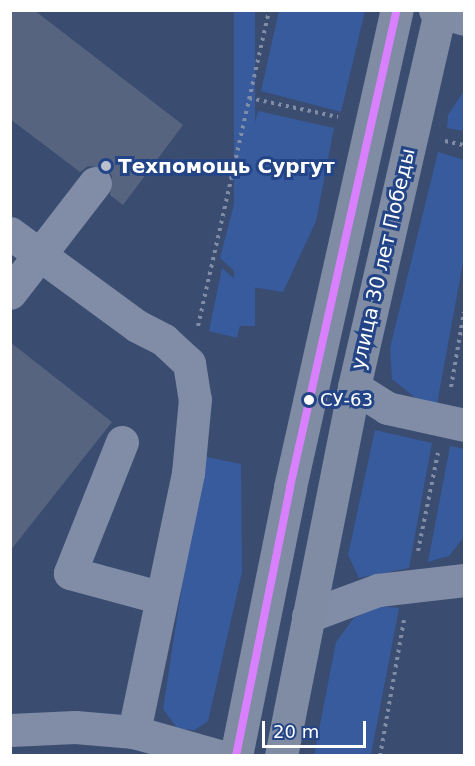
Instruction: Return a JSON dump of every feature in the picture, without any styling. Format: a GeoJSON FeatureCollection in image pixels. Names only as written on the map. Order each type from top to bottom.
{"type":"FeatureCollection","features":[{"type":"Feature","properties":{"kind":"main road","name":"улица 30 лет Победы"},"geometry":{"type":"LineString","coordinates":[[236,756],[290,487],[397,10]]}},
{"type":"Feature","properties":{"kind":"main road","name":"улица 30 лет Победы"},"geometry":{"type":"LineString","coordinates":[[281,756],[354,387],[445,13]]}},
{"type":"Feature","properties":{"kind":"lane"},"geometry":{"type":"LineString","coordinates":[[10,293],[94,183]]}},
{"type":"Feature","properties":{"kind":"lane"},"geometry":{"type":"LineString","coordinates":[[10,233],[137,326],[164,340],[189,363],[195,399],[188,473],[159,597],[134,732]]}},
{"type":"Feature","properties":{"kind":"lane"},"geometry":{"type":"LineString","coordinates":[[354,387],[387,408],[455,423]]}},
{"type":"Feature","properties":{"kind":"lane"},"geometry":{"type":"LineString","coordinates":[[122,441],[70,573],[159,597]]}},
{"type":"Feature","properties":{"kind":"lane"},"geometry":{"type":"LineString","coordinates":[[308,616],[378,590],[465,580]]}},
{"type":"Feature","properties":{"kind":"lane"},"geometry":{"type":"LineString","coordinates":[[10,730],[75,727],[134,732],[219,756]]}},
{"type":"Feature","properties":{"kind":"path"},"geometry":{"type":"LineString","coordinates":[[380,756],[411,585],[455,423],[465,312]]}},
{"type":"Feature","properties":{"kind":"shaded area"},"geometry":{"type":"Polygon","coordinates":[[[234,11],[255,11],[255,326],[234,326],[234,11]]]}},
{"type":"Feature","properties":{"kind":"shaded area"},"geometry":{"type":"Polygon","coordinates":[[[279,11],[365,11],[341,112],[261,91],[279,11]]]}},
{"type":"Feature","properties":{"kind":"shaded area"},"geometry":{"type":"Polygon","coordinates":[[[464,91],[464,131],[447,128],[448,115],[464,91]]]}},
{"type":"Feature","properties":{"kind":"shaded area"},"geometry":{"type":"Polygon","coordinates":[[[258,111],[334,128],[316,221],[283,292],[252,287],[220,258],[258,111]]]}},
{"type":"Feature","properties":{"kind":"shaded area"},"geometry":{"type":"Polygon","coordinates":[[[438,152],[464,160],[464,257],[437,404],[414,397],[392,379],[390,348],[438,152]]]}},
{"type":"Feature","properties":{"kind":"shaded area"},"geometry":{"type":"Polygon","coordinates":[[[222,268],[248,291],[237,338],[209,331],[222,268]]]}},
{"type":"Feature","properties":{"kind":"shaded area"},"geometry":{"type":"Polygon","coordinates":[[[375,430],[432,443],[409,568],[359,578],[348,555],[375,430]]]}},
{"type":"Feature","properties":{"kind":"shaded area"},"geometry":{"type":"Polygon","coordinates":[[[450,446],[464,449],[464,537],[449,556],[428,562],[450,446]]]}},
{"type":"Feature","properties":{"kind":"shaded area"},"geometry":{"type":"Polygon","coordinates":[[[202,456],[241,464],[242,572],[208,721],[195,730],[178,729],[163,709],[202,456]]]}},
{"type":"Feature","properties":{"kind":"shaded area"},"geometry":{"type":"Polygon","coordinates":[[[379,606],[399,608],[371,755],[314,756],[336,642],[354,618],[379,606]]]}},
{"type":"Feature","properties":{"kind":"building"},"geometry":{"type":"Polygon","coordinates":[[[10,10],[34,10],[183,125],[123,205],[110,195],[112,176],[106,168],[88,166],[80,172],[10,119],[10,10]]]}},
{"type":"Feature","properties":{"kind":"building"},"geometry":{"type":"Polygon","coordinates":[[[10,342],[112,422],[10,551],[10,342]]]}},
{"type":"Feature","properties":{"kind":"transit line"},"geometry":{"type":"LineString","coordinates":[[236,756],[290,487],[397,10]]}},
{"type":"Feature","properties":{"kind":"place","name":"Техпомощь Сургут"},"geometry":{"type":"Point","coordinates":[106,166]}},
{"type":"Feature","properties":{"kind":"place","name":"СУ-63"},"geometry":{"type":"Point","coordinates":[309,400]}}]}
